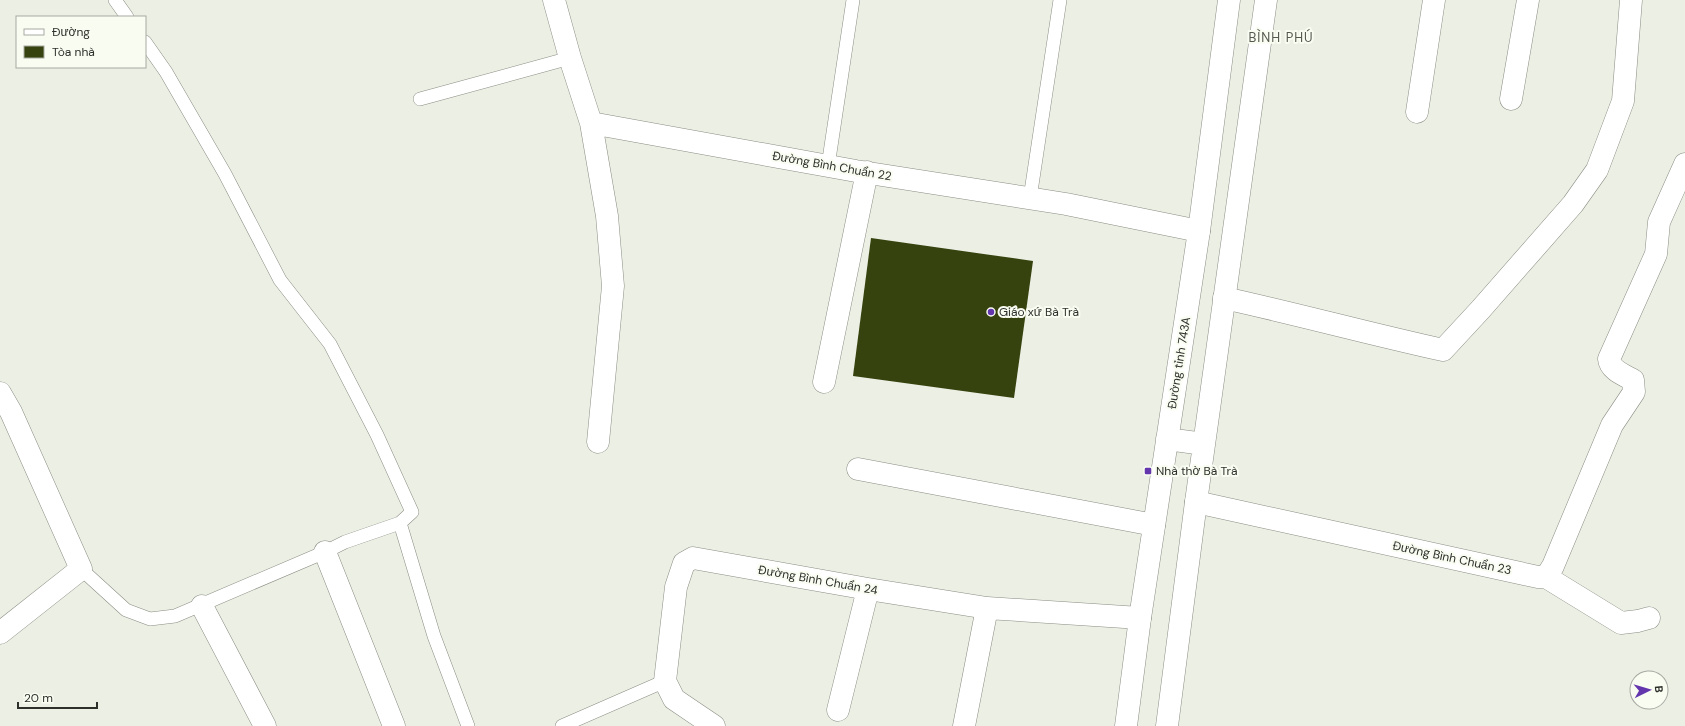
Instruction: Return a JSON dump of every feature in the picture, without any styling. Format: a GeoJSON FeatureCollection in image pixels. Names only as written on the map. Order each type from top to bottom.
{"type":"FeatureCollection","features":[{"type":"Feature","properties":{"kind":"street"},"geometry":{"type":"LineString","coordinates":[[554,0],[570,58],[591,123],[607,216],[613,286],[598,442]]}},
{"type":"Feature","properties":{"kind":"street","name":"Đường tỉnh 743A"},"geometry":{"type":"LineString","coordinates":[[1126,726],[1140,618],[1199,230],[1229,0]]}},
{"type":"Feature","properties":{"kind":"street"},"geometry":{"type":"LineString","coordinates":[[1167,726],[1196,502],[1266,0]]}},
{"type":"Feature","properties":{"kind":"street"},"geometry":{"type":"LineString","coordinates":[[1417,112],[1434,0]]}},
{"type":"Feature","properties":{"kind":"street"},"geometry":{"type":"LineString","coordinates":[[1512,99],[1528,0]]}},
{"type":"Feature","properties":{"kind":"street"},"geometry":{"type":"LineString","coordinates":[[1224,298],[1306,316],[1385,338],[1443,350],[1486,304],[1573,204],[1597,170],[1623,101],[1631,0]]}},
{"type":"Feature","properties":{"kind":"street","name":"Đường Bình Chuẩn 22"},"geometry":{"type":"LineString","coordinates":[[591,123],[828,166],[1030,198],[1199,230]]}},
{"type":"Feature","properties":{"kind":"street"},"geometry":{"type":"LineString","coordinates":[[1546,577],[1553,566],[1612,425],[1634,392],[1635,385],[1633,380],[1614,368],[1610,364],[1609,359],[1656,254],[1658,222],[1685,164]]}},
{"type":"Feature","properties":{"kind":"street"},"geometry":{"type":"LineString","coordinates":[[824,382],[867,172]]}},
{"type":"Feature","properties":{"kind":"street"},"geometry":{"type":"LineString","coordinates":[[0,394],[11,412],[81,569],[0,633]]}},
{"type":"Feature","properties":{"kind":"street"},"geometry":{"type":"LineString","coordinates":[[1167,440],[1204,444]]}},
{"type":"Feature","properties":{"kind":"street"},"geometry":{"type":"LineString","coordinates":[[858,469],[1154,526]]}},
{"type":"Feature","properties":{"kind":"street","name":"Đường Bình Chuẩn 23"},"geometry":{"type":"LineString","coordinates":[[1196,502],[1546,577],[1621,623],[1648,618]]}},
{"type":"Feature","properties":{"kind":"street"},"geometry":{"type":"LineString","coordinates":[[325,552],[394,726]]}},
{"type":"Feature","properties":{"kind":"street","name":"Đường Bình Chuẩn 24"},"geometry":{"type":"LineString","coordinates":[[665,681],[676,587],[684,563],[693,558],[868,589],[987,608],[1140,618]]}},
{"type":"Feature","properties":{"kind":"street"},"geometry":{"type":"LineString","coordinates":[[838,710],[868,589]]}},
{"type":"Feature","properties":{"kind":"street"},"geometry":{"type":"LineString","coordinates":[[202,606],[265,726]]}},
{"type":"Feature","properties":{"kind":"street"},"geometry":{"type":"LineString","coordinates":[[964,726],[987,608]]}},
{"type":"Feature","properties":{"kind":"street"},"geometry":{"type":"LineString","coordinates":[[665,681],[674,699],[714,726]]}},
{"type":"Feature","properties":{"kind":"lane"},"geometry":{"type":"LineString","coordinates":[[115,0],[126,16]]}},
{"type":"Feature","properties":{"kind":"lane"},"geometry":{"type":"LineString","coordinates":[[828,166],[852,0]]}},
{"type":"Feature","properties":{"kind":"lane"},"geometry":{"type":"LineString","coordinates":[[1030,198],[1060,0]]}},
{"type":"Feature","properties":{"kind":"lane"},"geometry":{"type":"LineString","coordinates":[[81,569],[126,610],[150,619],[175,616],[202,606],[345,542],[400,524],[412,512],[377,435],[330,344],[280,280],[225,174],[166,72],[146,43]]}},
{"type":"Feature","properties":{"kind":"lane"},"geometry":{"type":"LineString","coordinates":[[420,100],[570,58]]}},
{"type":"Feature","properties":{"kind":"lane"},"geometry":{"type":"LineString","coordinates":[[400,524],[434,636],[468,726]]}},
{"type":"Feature","properties":{"kind":"lane"},"geometry":{"type":"LineString","coordinates":[[562,726],[665,681]]}},
{"type":"Feature","properties":{"kind":"building"},"geometry":{"type":"Polygon","coordinates":[[[871,238],[1033,261],[1014,398],[853,376],[871,238]]]}},
{"type":"Feature","properties":{"kind":"place","name":"Giáo xứ Bà Trà"},"geometry":{"type":"Point","coordinates":[991,312]}},
{"type":"Feature","properties":{"kind":"place","name":"Nhà thờ Bà Trà"},"geometry":{"type":"Point","coordinates":[1148,471]}},
{"type":"Feature","properties":{"kind":"district","name":"BÌNH PHÚ"},"geometry":{"type":"Point","coordinates":[1281,37]}}]}
